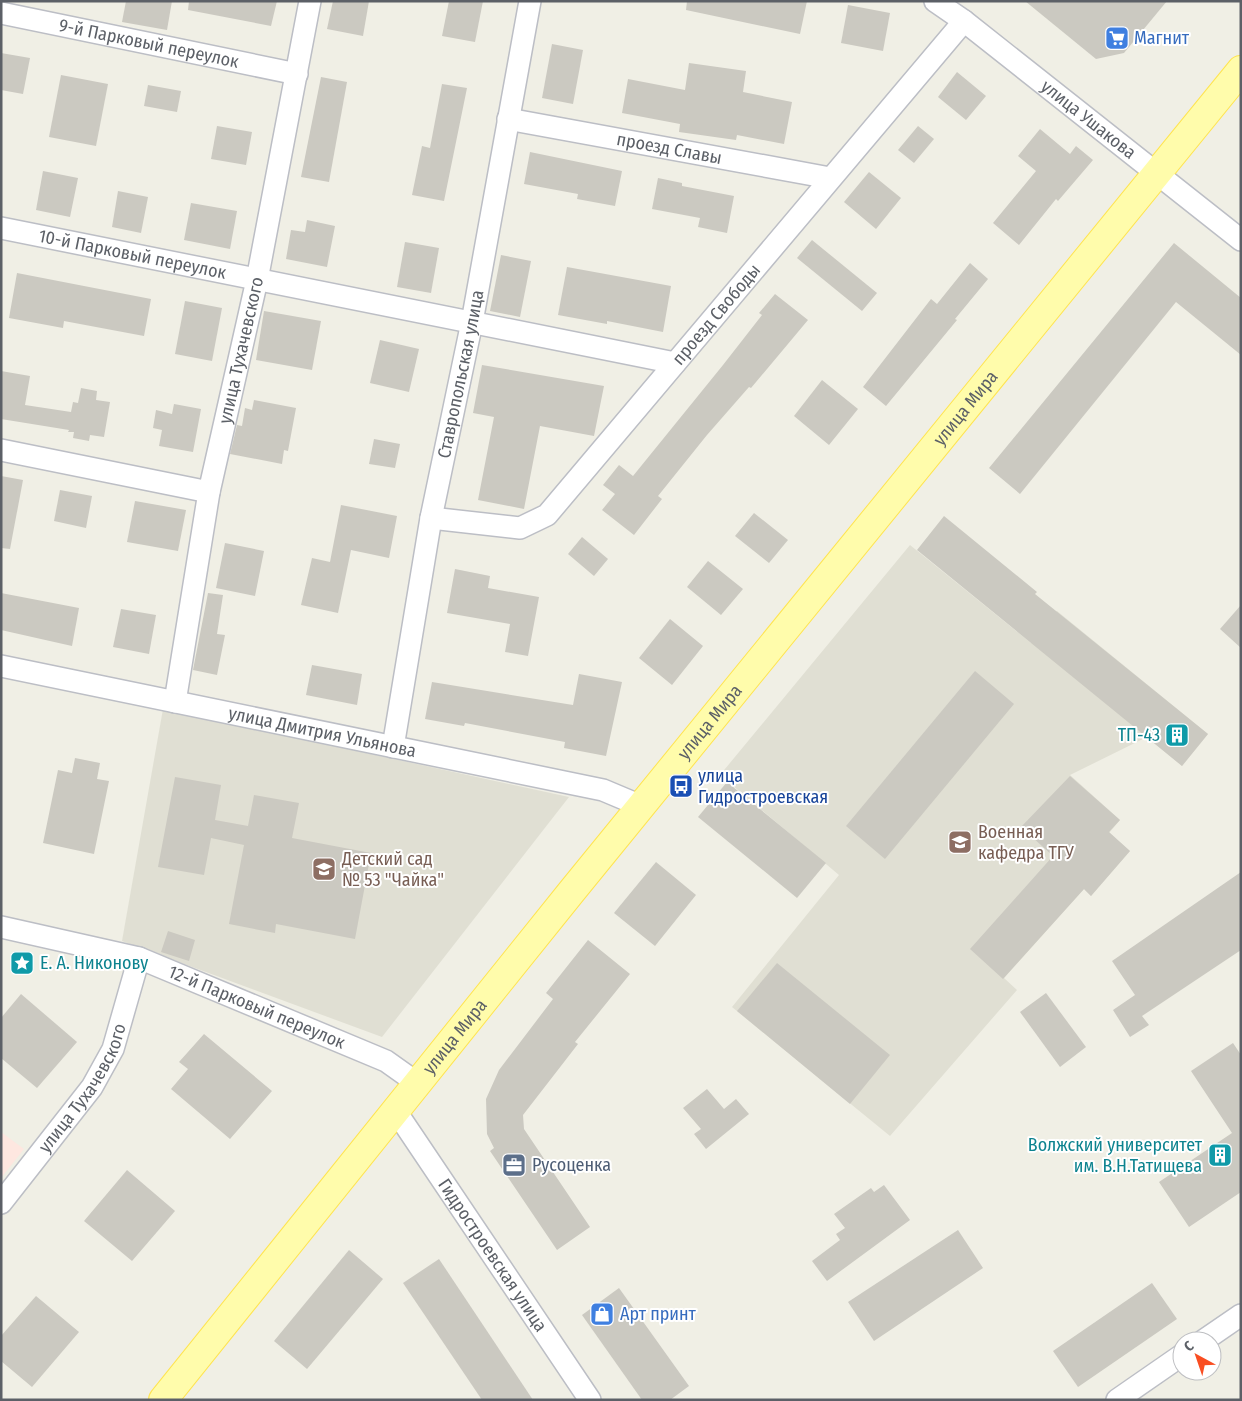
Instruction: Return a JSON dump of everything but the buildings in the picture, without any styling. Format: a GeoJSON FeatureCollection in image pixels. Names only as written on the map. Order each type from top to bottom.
{"type":"FeatureCollection","features":[{"type":"Feature","properties":{"kind":"main road","name":"улица Мира"},"geometry":{"type":"LineString","coordinates":[[163,1400],[641,806],[1241,70]]}},
{"type":"Feature","properties":{"kind":"street","name":"улица Тухачевского"},"geometry":{"type":"LineString","coordinates":[[176,702],[209,492],[258,280],[310,1]]}},
{"type":"Feature","properties":{"kind":"street","name":"Ставропольская улица"},"geometry":{"type":"LineString","coordinates":[[394,747],[431,518],[472,322],[530,1]]}},
{"type":"Feature","properties":{"kind":"street","name":"улица Ушакова"},"geometry":{"type":"LineString","coordinates":[[934,1],[964,21],[1241,240]]}},
{"type":"Feature","properties":{"kind":"street","name":"9-й Парковый переулок"},"geometry":{"type":"LineString","coordinates":[[1,14],[297,74]]}},
{"type":"Feature","properties":{"kind":"street","name":"проезд Свободы"},"geometry":{"type":"LineString","coordinates":[[431,518],[520,528],[547,515],[964,21]]}},
{"type":"Feature","properties":{"kind":"street","name":"проезд Славы"},"geometry":{"type":"LineString","coordinates":[[508,119],[830,178]]}},
{"type":"Feature","properties":{"kind":"street","name":"10-й Парковый переулок"},"geometry":{"type":"LineString","coordinates":[[1,228],[675,363]]}},
{"type":"Feature","properties":{"kind":"street"},"geometry":{"type":"LineString","coordinates":[[1,450],[209,492]]}},
{"type":"Feature","properties":{"kind":"street","name":"улица Дмитрия Ульянова"},"geometry":{"type":"LineString","coordinates":[[1,666],[603,790],[641,806]]}},
{"type":"Feature","properties":{"kind":"street","name":"12-й Парковый переулок"},"geometry":{"type":"LineString","coordinates":[[1,927],[139,958],[386,1061],[417,1084]]}},
{"type":"Feature","properties":{"kind":"street","name":"улица Тухачевского"},"geometry":{"type":"LineString","coordinates":[[1,1204],[92,1087],[113,1049],[139,958]]}},
{"type":"Feature","properties":{"kind":"street","name":"Гидростроевская улица"},"geometry":{"type":"LineString","coordinates":[[395,1110],[590,1400]]}},
{"type":"Feature","properties":{"kind":"street"},"geometry":{"type":"LineString","coordinates":[[1218,1331],[1241,1315]]}},
{"type":"Feature","properties":{"kind":"street"},"geometry":{"type":"LineString","coordinates":[[1118,1400],[1172,1362]]}},
{"type":"Feature","properties":{"kind":"shaded area","name":"Военная кафедра ТГУ"},"geometry":{"type":"Polygon","coordinates":[[[910,545],[1031,643],[1057,611],[1208,734],[1182,766],[1147,737],[1070,775],[1120,820],[1109,833],[1130,851],[1091,896],[1084,889],[1004,978],[1017,990],[890,1136],[732,1007],[839,875],[720,775],[910,545]]]}},
{"type":"Feature","properties":{"kind":"shaded area","name":"Детский сад № 53 \"Чайка\""},"geometry":{"type":"Polygon","coordinates":[[[163,709],[569,797],[382,1037],[122,941],[163,709]]]}},
{"type":"Feature","properties":{"kind":"shaded area"},"geometry":{"type":"Polygon","coordinates":[[[1,1132],[24,1149],[1,1178],[1,1132]]]}},
{"type":"Feature","properties":{"kind":"place","name":"Магнит"},"geometry":{"type":"Point","coordinates":[1117,38]}},
{"type":"Feature","properties":{"kind":"place","name":"ТП-43"},"geometry":{"type":"Point","coordinates":[1177,735]}},
{"type":"Feature","properties":{"kind":"place","name":"улица Гидростроевская"},"geometry":{"type":"Point","coordinates":[681,786]}},
{"type":"Feature","properties":{"kind":"place","name":"Военная кафедра ТГУ"},"geometry":{"type":"Point","coordinates":[960,842]}},
{"type":"Feature","properties":{"kind":"place","name":"Детский сад № 53 \"Чайка\""},"geometry":{"type":"Point","coordinates":[324,869]}},
{"type":"Feature","properties":{"kind":"place","name":"Е. А. Никонову"},"geometry":{"type":"Point","coordinates":[22,963]}},
{"type":"Feature","properties":{"kind":"place","name":"Волжский университет им. В.Н.Татищева"},"geometry":{"type":"Point","coordinates":[1220,1155]}},
{"type":"Feature","properties":{"kind":"place","name":"Русоценка"},"geometry":{"type":"Point","coordinates":[514,1165]}},
{"type":"Feature","properties":{"kind":"place","name":"Арт принт"},"geometry":{"type":"Point","coordinates":[602,1314]}}]}
